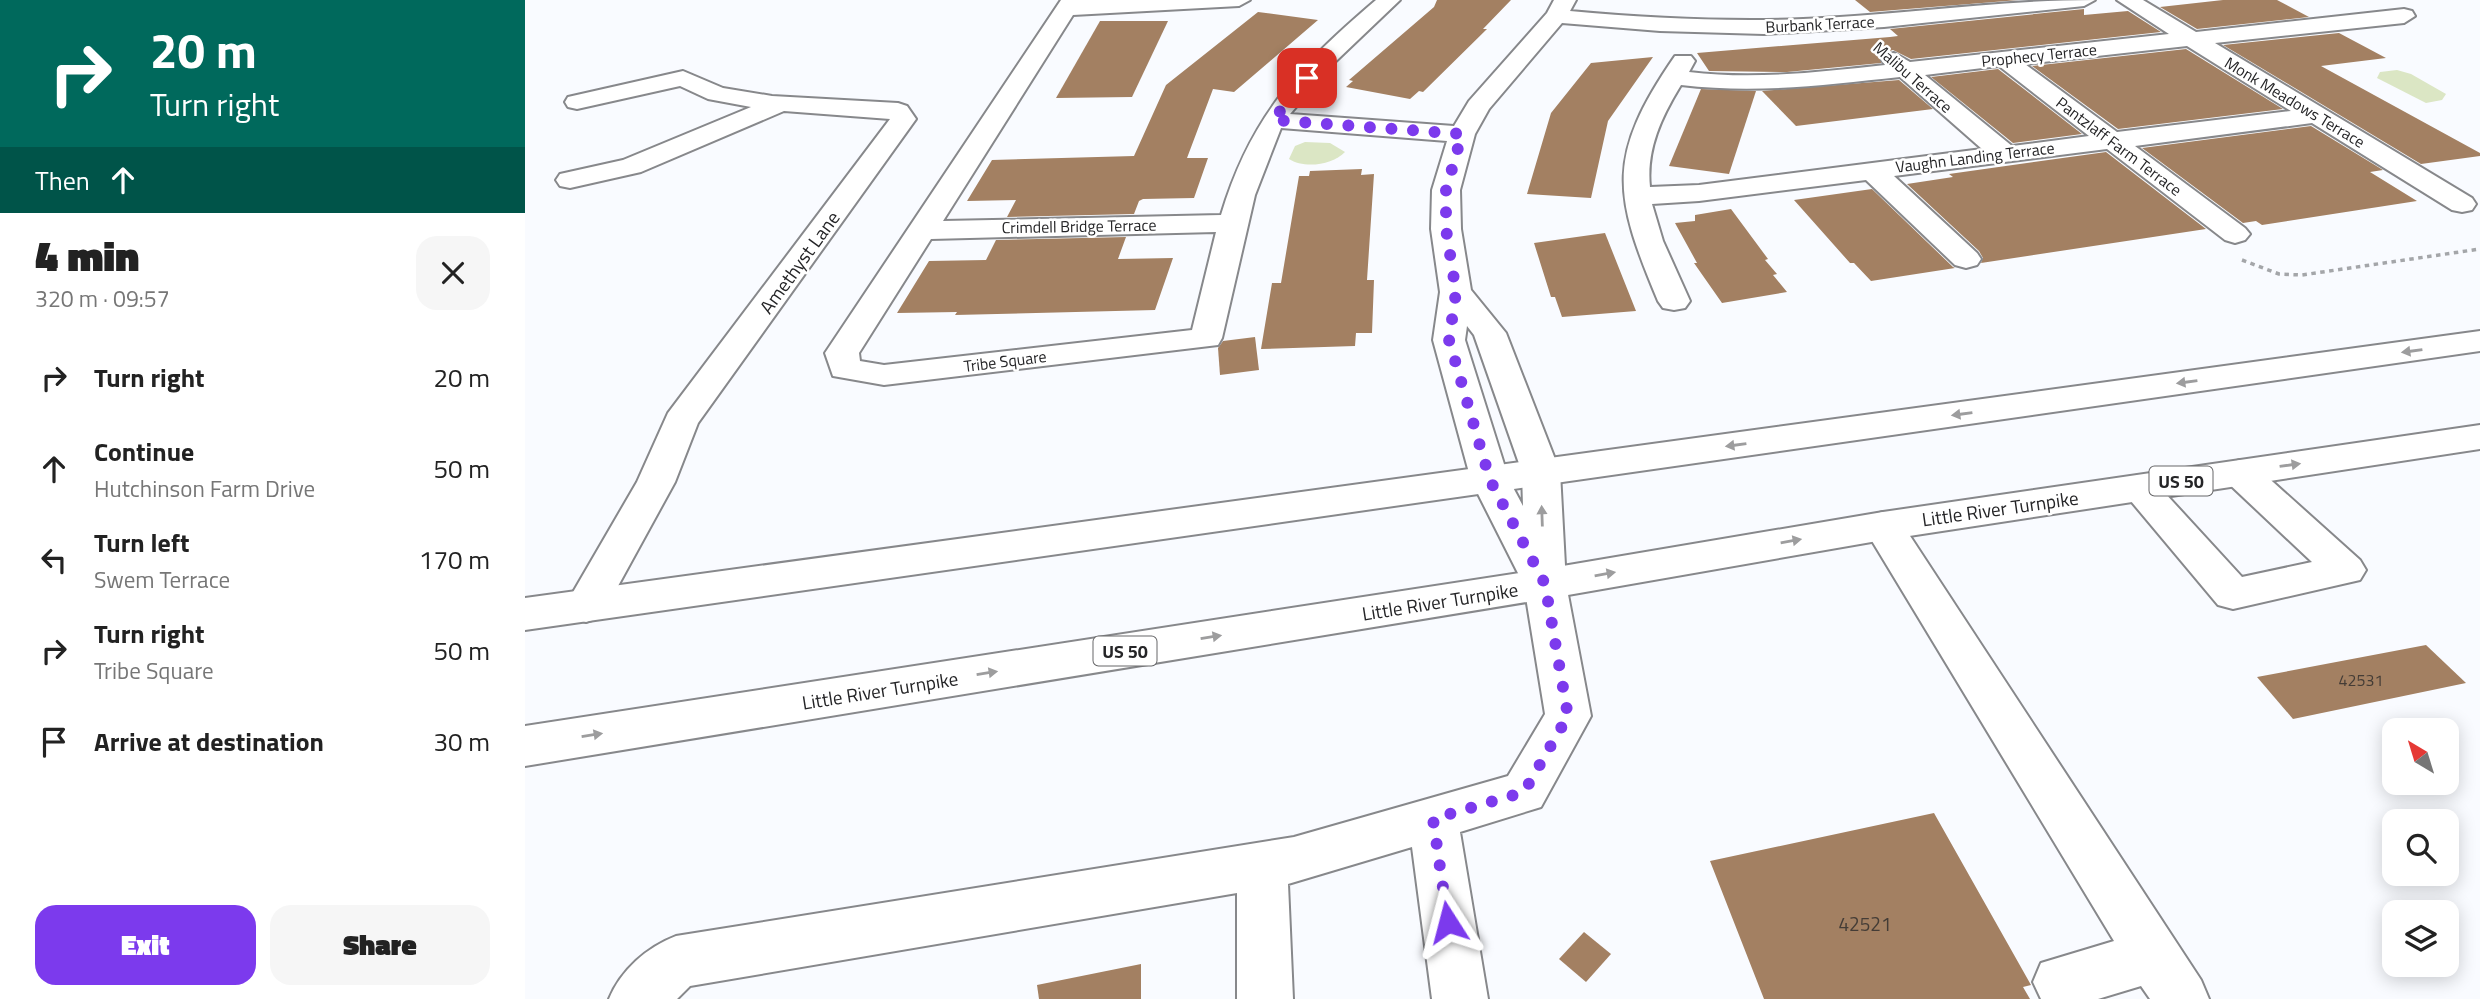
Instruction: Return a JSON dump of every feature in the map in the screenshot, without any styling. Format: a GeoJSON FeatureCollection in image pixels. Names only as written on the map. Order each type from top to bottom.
{"type":"FeatureCollection","features":[{"type":"Feature","properties":{"kind":"main road"},"geometry":{"type":"LineString","coordinates":[[1070,4],[1239,0]]}},
{"type":"Feature","properties":{"kind":"main road","name":"Tribe Square"},"geometry":{"type":"LineString","coordinates":[[1070,4],[842,352],[845,369],[884,375],[1206,338],[1251,163],[1273,120],[1307,78],[1389,0]]}},
{"type":"Feature","properties":{"kind":"main road","name":"Malibu Terrace"},"geometry":{"type":"LineString","coordinates":[[1822,0],[1906,69],[1981,136],[2005,153]]}},
{"type":"Feature","properties":{"kind":"main road"},"geometry":{"type":"LineString","coordinates":[[1931,0],[1951,15]]}},
{"type":"Feature","properties":{"kind":"main road","name":"Burbank Terrace"},"geometry":{"type":"LineString","coordinates":[[1560,8],[1691,26],[1849,23],[1951,15],[2040,2],[2084,0]]}},
{"type":"Feature","properties":{"kind":"main road","name":"Monk Meadows Terrace"},"geometry":{"type":"LineString","coordinates":[[2129,0],[2462,204]]}},
{"type":"Feature","properties":{"kind":"main road"},"geometry":{"type":"LineString","coordinates":[[1545,584],[1490,480],[1449,340],[1456,292],[1446,229],[1446,190],[1462,134],[1478,106],[1560,8]]}},
{"type":"Feature","properties":{"kind":"main road","name":"Prophecy Terrace"},"geometry":{"type":"LineString","coordinates":[[1635,196],[1633,176],[1642,136],[1678,69],[1733,84],[1780,83],[2404,16]]}},
{"type":"Feature","properties":{"kind":"main road","name":"Pantzlaff Farm Terrace"},"geometry":{"type":"LineString","coordinates":[[2004,59],[2235,233]]}},
{"type":"Feature","properties":{"kind":"main road","name":"Amethyst Lane"},"geometry":{"type":"LineString","coordinates":[[577,102],[683,78],[717,93],[782,103],[898,111],[903,120],[681,421],[656,482],[586,606]]}},
{"type":"Feature","properties":{"kind":"main road"},"geometry":{"type":"LineString","coordinates":[[570,180],[631,166],[782,103]]}},
{"type":"Feature","properties":{"kind":"main road","name":"Vaughn Landing Terrace"},"geometry":{"type":"LineString","coordinates":[[1635,196],[1699,193],[1870,169],[2316,115]]}},
{"type":"Feature","properties":{"kind":"main road"},"geometry":{"type":"LineString","coordinates":[[1273,120],[1462,134]]}},
{"type":"Feature","properties":{"kind":"main road"},"geometry":{"type":"LineString","coordinates":[[1870,169],[1966,259]]}},
{"type":"Feature","properties":{"kind":"main road"},"geometry":{"type":"LineString","coordinates":[[1635,196],[1647,238],[1674,301]]}},
{"type":"Feature","properties":{"kind":"main road","name":"Crimdell Bridge Terrace"},"geometry":{"type":"LineString","coordinates":[[923,230],[1236,223]]}},
{"type":"Feature","properties":{"kind":"main road"},"geometry":{"type":"LineString","coordinates":[[637,999],[676,962],[1294,860],[1524,792],[1568,716],[1545,584],[1541,472],[1490,333],[1456,292]]}},
{"type":"Feature","properties":{"kind":"main road"},"geometry":{"type":"LineString","coordinates":[[525,614],[2480,341]]}},
{"type":"Feature","properties":{"kind":"main road","name":"Little River Turnpike"},"geometry":{"type":"LineString","coordinates":[[525,746],[1545,584],[1883,526],[2480,437]]}},
{"type":"Feature","properties":{"kind":"main road"},"geometry":{"type":"LineString","coordinates":[[2139,488],[2233,594],[2346,569],[2240,473]]}},
{"type":"Feature","properties":{"kind":"main road"},"geometry":{"type":"LineString","coordinates":[[1883,526],[2167,978],[2061,982],[2070,999]]}},
{"type":"Feature","properties":{"kind":"main road"},"geometry":{"type":"LineString","coordinates":[[1433,819],[1460,999]]}},
{"type":"Feature","properties":{"kind":"main road"},"geometry":{"type":"LineString","coordinates":[[1262,865],[1265,999]]}},
{"type":"Feature","properties":{"kind":"path"},"geometry":{"type":"LineString","coordinates":[[2235,233],[2231,245],[2239,258],[2279,274],[2302,275],[2480,249]]}},
{"type":"Feature","properties":{"kind":"green space"},"geometry":{"type":"Polygon","coordinates":[[[2397,70],[2411,74],[2446,94],[2442,100],[2426,103],[2377,78],[2380,72],[2397,70]]]}},
{"type":"Feature","properties":{"kind":"green space"},"geometry":{"type":"Polygon","coordinates":[[[1305,142],[1330,143],[1345,152],[1326,163],[1310,165],[1289,159],[1295,146],[1305,142]]]}},
{"type":"Feature","properties":{"kind":"building"},"geometry":{"type":"Polygon","coordinates":[[[1437,0],[1511,0],[1483,29],[1487,29],[1423,92],[1419,91],[1410,99],[1346,87],[1353,81],[1349,80],[1434,7],[1437,0]]]}},
{"type":"Feature","properties":{"kind":"building"},"geometry":{"type":"Polygon","coordinates":[[[1855,0],[2019,0],[1870,12],[1855,0]]]}},
{"type":"Feature","properties":{"kind":"building"},"geometry":{"type":"Polygon","coordinates":[[[2223,0],[2277,0],[2309,17],[2197,29],[2160,7],[2223,0]]]}},
{"type":"Feature","properties":{"kind":"building"},"geometry":{"type":"Polygon","coordinates":[[[2084,9],[2084,15],[2128,11],[2161,32],[1911,59],[1893,50],[1884,53],[1881,63],[1787,72],[1709,71],[1697,53],[1890,37],[1898,36],[1890,29],[2084,9]]]}},
{"type":"Feature","properties":{"kind":"building"},"geometry":{"type":"Polygon","coordinates":[[[1258,12],[1318,20],[1234,92],[1213,89],[1187,158],[1208,158],[1194,198],[1143,199],[1139,201],[1134,214],[1007,217],[1016,200],[967,201],[992,160],[1134,156],[1166,85],[1258,12]]]}},
{"type":"Feature","properties":{"kind":"building"},"geometry":{"type":"Polygon","coordinates":[[[1100,21],[1168,21],[1132,97],[1056,98],[1100,21]]]}},
{"type":"Feature","properties":{"kind":"building"},"geometry":{"type":"Polygon","coordinates":[[[2339,33],[2386,58],[2321,66],[2480,153],[2480,156],[2421,164],[2223,45],[2339,33]]]}},
{"type":"Feature","properties":{"kind":"building"},"geometry":{"type":"Polygon","coordinates":[[[2186,49],[2283,109],[2118,129],[2032,66],[2186,49]]]}},
{"type":"Feature","properties":{"kind":"building"},"geometry":{"type":"Polygon","coordinates":[[[1653,57],[1608,121],[1591,198],[1527,194],[1551,113],[1591,63],[1653,57]]]}},
{"type":"Feature","properties":{"kind":"building"},"geometry":{"type":"Polygon","coordinates":[[[1998,69],[2082,134],[2013,143],[1931,77],[1998,69]]]}},
{"type":"Feature","properties":{"kind":"building"},"geometry":{"type":"Polygon","coordinates":[[[1899,80],[1933,109],[1796,126],[1762,91],[1899,80]]]}},
{"type":"Feature","properties":{"kind":"building"},"geometry":{"type":"Polygon","coordinates":[[[1701,89],[1756,91],[1729,174],[1669,166],[1701,89]]]}},
{"type":"Feature","properties":{"kind":"building"},"geometry":{"type":"Polygon","coordinates":[[[2311,126],[2383,170],[2370,172],[2417,201],[2262,225],[2256,221],[2243,223],[2142,148],[2311,126]]]}},
{"type":"Feature","properties":{"kind":"building"},"geometry":{"type":"Polygon","coordinates":[[[2106,152],[2206,229],[1981,263],[1983,258],[1979,251],[1907,184],[1953,177],[1949,174],[2106,152]]]}},
{"type":"Feature","properties":{"kind":"building"},"geometry":{"type":"Polygon","coordinates":[[[1362,169],[1361,175],[1374,174],[1367,280],[1374,280],[1372,333],[1356,333],[1355,346],[1261,349],[1272,283],[1281,283],[1299,176],[1309,176],[1310,171],[1362,169]]]}},
{"type":"Feature","properties":{"kind":"building"},"geometry":{"type":"Polygon","coordinates":[[[1872,189],[1955,268],[1871,281],[1854,263],[1850,263],[1794,200],[1872,189]]]}},
{"type":"Feature","properties":{"kind":"building"},"geometry":{"type":"Polygon","coordinates":[[[1731,209],[1768,259],[1765,260],[1777,274],[1773,275],[1787,292],[1722,303],[1694,263],[1697,263],[1675,223],[1695,221],[1695,215],[1731,209]]]}},
{"type":"Feature","properties":{"kind":"building"},"geometry":{"type":"Polygon","coordinates":[[[1605,233],[1636,311],[1562,317],[1555,297],[1551,297],[1534,243],[1605,233]]]}},
{"type":"Feature","properties":{"kind":"building"},"geometry":{"type":"Polygon","coordinates":[[[1126,237],[1118,259],[1173,258],[1155,310],[955,315],[957,312],[897,313],[929,261],[986,260],[996,240],[1126,237]]]}},
{"type":"Feature","properties":{"kind":"building"},"geometry":{"type":"Polygon","coordinates":[[[1255,337],[1259,370],[1220,375],[1218,348],[1223,341],[1255,337]]]}},
{"type":"Feature","properties":{"kind":"building"},"geometry":{"type":"Polygon","coordinates":[[[2426,645],[2466,683],[2293,719],[2257,677],[2426,645]]]}},
{"type":"Feature","properties":{"kind":"building"},"geometry":{"type":"Polygon","coordinates":[[[1934,813],[2031,985],[2023,987],[2030,999],[1764,999],[1710,861],[1934,813]]]}},
{"type":"Feature","properties":{"kind":"building"},"geometry":{"type":"Polygon","coordinates":[[[1584,932],[1611,954],[1586,982],[1559,959],[1584,932]]]}},
{"type":"Feature","properties":{"kind":"building"},"geometry":{"type":"Polygon","coordinates":[[[1141,964],[1141,999],[1039,999],[1037,985],[1141,964]]]}},
{"type":"Feature","properties":{"kind":"route"},"geometry":{"type":"LineString","coordinates":[[1307,78],[1273,120],[1346,123],[1462,134],[1446,190],[1446,229],[1456,292],[1449,340],[1490,480],[1545,584],[1568,716],[1524,792],[1433,819],[1448,922]]}}]}
